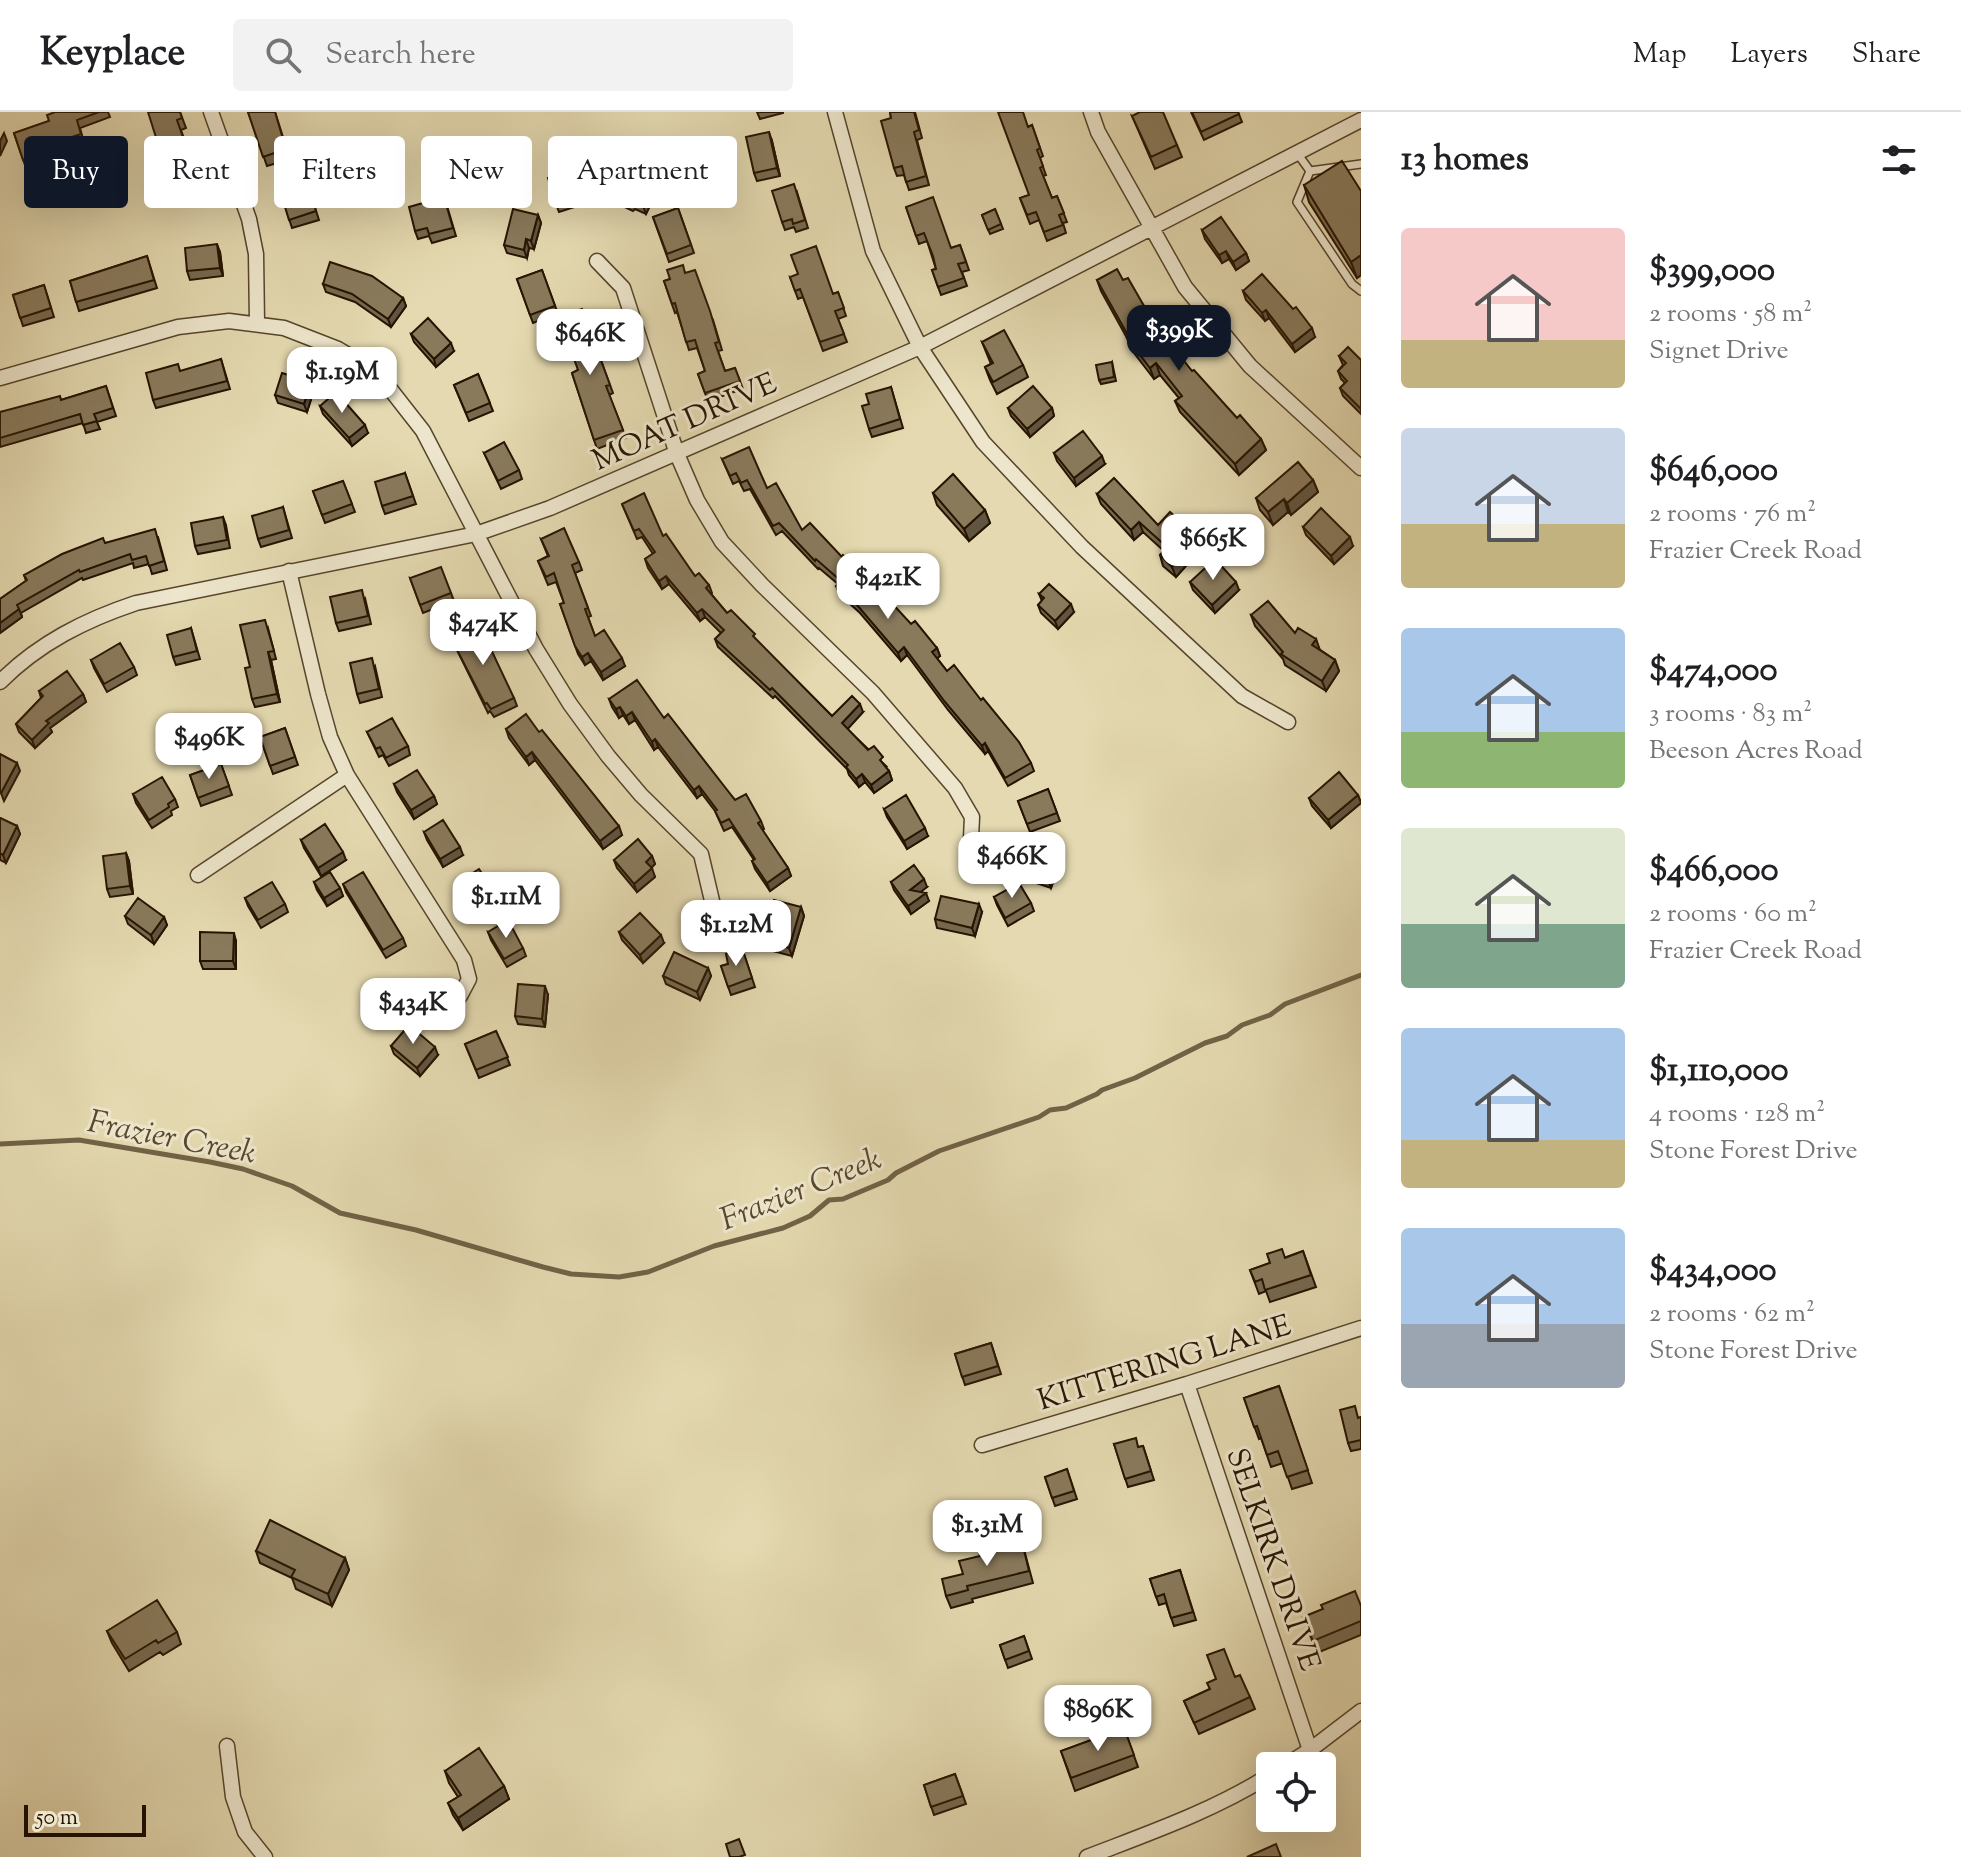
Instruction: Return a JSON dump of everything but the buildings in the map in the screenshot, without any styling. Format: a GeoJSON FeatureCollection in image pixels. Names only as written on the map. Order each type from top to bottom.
{"type":"FeatureCollection","features":[{"type":"Feature","properties":{"kind":"street"},"geometry":{"type":"LineString","coordinates":[[211,112],[249,219],[259,286],[257,323]]}},
{"type":"Feature","properties":{"kind":"street"},"geometry":{"type":"LineString","coordinates":[[835,112],[873,251],[920,347],[983,442],[1082,547],[1242,696],[1288,722]]}},
{"type":"Feature","properties":{"kind":"street"},"geometry":{"type":"LineString","coordinates":[[1091,112],[1098,132],[1185,287],[1250,366],[1361,468]]}},
{"type":"Feature","properties":{"kind":"street","name":"MOAT DRIVE"},"geometry":{"type":"LineString","coordinates":[[0,682],[41,647],[101,615],[136,603],[476,534],[550,508],[920,347],[1361,120]]}},
{"type":"Feature","properties":{"kind":"street"},"geometry":{"type":"LineString","coordinates":[[597,261],[623,288],[677,454],[697,500],[722,542],[873,693],[955,788],[972,817],[970,859]]}},
{"type":"Feature","properties":{"kind":"street"},"geometry":{"type":"LineString","coordinates":[[0,378],[178,327],[229,321],[284,328],[338,349],[362,363],[387,385],[423,431],[536,649],[570,704],[641,795],[701,854],[713,905]]}},
{"type":"Feature","properties":{"kind":"street"},"geometry":{"type":"LineString","coordinates":[[289,571],[330,737],[347,775],[464,960],[469,979],[460,996]]}},
{"type":"Feature","properties":{"kind":"street"},"geometry":{"type":"LineString","coordinates":[[198,875],[347,775]]}},
{"type":"Feature","properties":{"kind":"street","name":"KITTERING LANE"},"geometry":{"type":"LineString","coordinates":[[982,1445],[1361,1328]]}},
{"type":"Feature","properties":{"kind":"street","name":"SELKIRK DRIVE"},"geometry":{"type":"LineString","coordinates":[[1187,1384],[1310,1750]]}},
{"type":"Feature","properties":{"kind":"street"},"geometry":{"type":"LineString","coordinates":[[1307,1752],[1361,1711]]}},
{"type":"Feature","properties":{"kind":"street"},"geometry":{"type":"LineString","coordinates":[[227,1746],[233,1797],[245,1832],[265,1857]]}},
{"type":"Feature","properties":{"kind":"street"},"geometry":{"type":"LineString","coordinates":[[1087,1857],[1164,1828],[1256,1784]]}},
{"type":"Feature","properties":{"kind":"lane"},"geometry":{"type":"LineString","coordinates":[[1297,153],[1310,171]]}},
{"type":"Feature","properties":{"kind":"lane"},"geometry":{"type":"LineString","coordinates":[[1310,171],[1361,164]]}},
{"type":"Feature","properties":{"kind":"lane"},"geometry":{"type":"LineString","coordinates":[[1310,171],[1297,202],[1352,284],[1361,291]]}},
{"type":"Feature","properties":{"kind":"waterway","name":"Frazier Creek"},"geometry":{"type":"LineString","coordinates":[[0,1144],[79,1140],[243,1169],[292,1186],[340,1213],[416,1230],[571,1274],[619,1277],[648,1272],[714,1246],[783,1228],[810,1216],[829,1200],[843,1199],[888,1180],[939,1151],[1039,1117],[1050,1110],[1066,1108],[1205,1043],[1227,1036],[1285,1004],[1361,975]]}}]}
